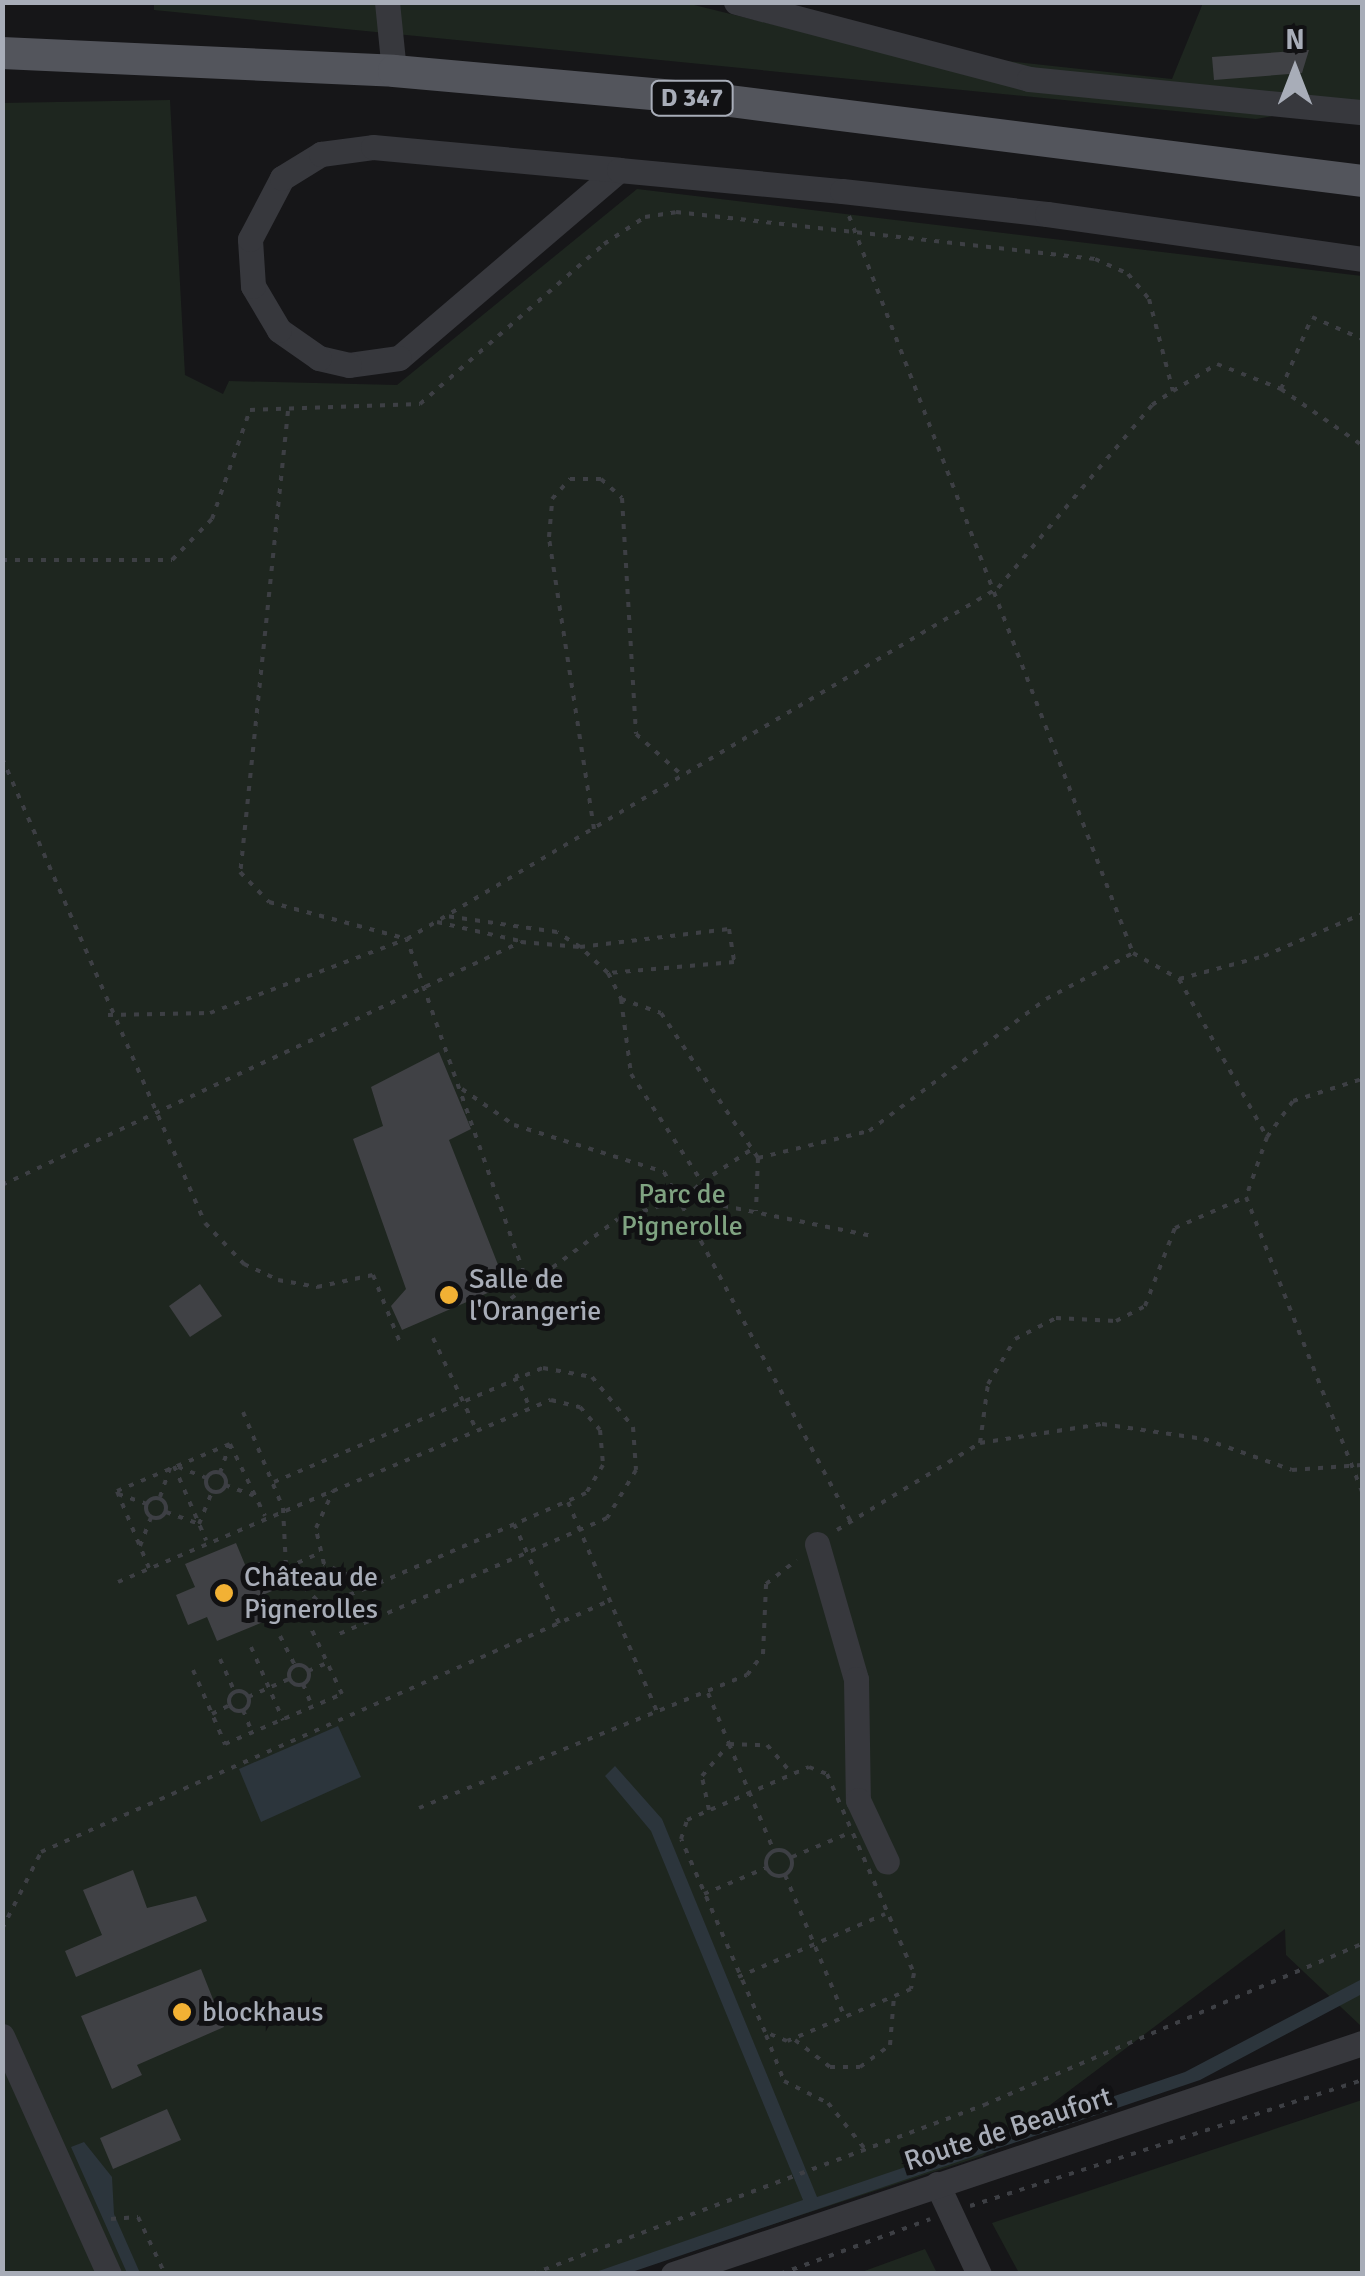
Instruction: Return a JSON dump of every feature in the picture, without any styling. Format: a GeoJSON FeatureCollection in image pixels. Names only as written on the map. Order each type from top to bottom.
{"type":"FeatureCollection","features":[{"type":"Feature","properties":{"kind":"main road","name":"D 347"},"geometry":{"type":"LineString","coordinates":[[2,53],[394,71],[722,100],[1362,181]]}},
{"type":"Feature","properties":{"kind":"street"},"geometry":{"type":"LineString","coordinates":[[386,2],[394,71]]}},
{"type":"Feature","properties":{"kind":"street"},"geometry":{"type":"LineString","coordinates":[[736,2],[1028,79],[1362,112]]}},
{"type":"Feature","properties":{"kind":"street"},"geometry":{"type":"LineString","coordinates":[[619,170],[400,358],[348,365],[319,358],[278,330],[253,286],[250,240],[268,195],[321,154],[373,147],[619,170],[842,191],[1362,259]]}},
{"type":"Feature","properties":{"kind":"street"},"geometry":{"type":"LineString","coordinates":[[817,1544],[856,1679],[858,1800],[887,1862]]}},
{"type":"Feature","properties":{"kind":"street"},"geometry":{"type":"LineString","coordinates":[[2,2036],[109,2274]]}},
{"type":"Feature","properties":{"kind":"street","name":"Route de Beaufort"},"geometry":{"type":"LineString","coordinates":[[673,2274],[1362,2043]]}},
{"type":"Feature","properties":{"kind":"street"},"geometry":{"type":"LineString","coordinates":[[938,2184],[980,2274]]}},
{"type":"Feature","properties":{"kind":"path"},"geometry":{"type":"LineString","coordinates":[[842,191],[852,227],[998,588],[1133,953],[1179,979],[1267,1137]]}},
{"type":"Feature","properties":{"kind":"path"},"geometry":{"type":"LineString","coordinates":[[2,560],[172,560],[212,518],[250,410],[420,404],[645,218],[852,227],[1095,259],[1128,274],[1149,299],[1174,391]]}},
{"type":"Feature","properties":{"kind":"path"},"geometry":{"type":"LineString","coordinates":[[1282,389],[1312,318],[1362,339]]}},
{"type":"Feature","properties":{"kind":"path"},"geometry":{"type":"LineString","coordinates":[[108,1015],[210,1013],[408,939],[998,588],[1152,405],[1217,364],[1282,389],[1362,445]]}},
{"type":"Feature","properties":{"kind":"path"},"geometry":{"type":"LineString","coordinates":[[288,410],[240,872],[269,902],[408,939]]}},
{"type":"Feature","properties":{"kind":"path"},"geometry":{"type":"LineString","coordinates":[[594,829],[548,537],[552,499],[570,479],[601,479],[622,498],[636,734],[683,776]]}},
{"type":"Feature","properties":{"kind":"path"},"geometry":{"type":"LineString","coordinates":[[2,758],[108,1015],[204,1223],[229,1252],[297,1285],[373,1275],[401,1344]]}},
{"type":"Feature","properties":{"kind":"path"},"geometry":{"type":"LineString","coordinates":[[1179,979],[1264,956],[1362,914]]}},
{"type":"Feature","properties":{"kind":"path"},"geometry":{"type":"LineString","coordinates":[[446,916],[557,932],[608,973],[622,999],[631,1074],[702,1182]]}},
{"type":"Feature","properties":{"kind":"path"},"geometry":{"type":"LineString","coordinates":[[436,922],[521,942],[580,947],[729,930],[734,962],[608,973]]}},
{"type":"Feature","properties":{"kind":"path"},"geometry":{"type":"LineString","coordinates":[[408,939],[528,1286]]}},
{"type":"Feature","properties":{"kind":"path"},"geometry":{"type":"LineString","coordinates":[[2,1184],[426,993],[521,942]]}},
{"type":"Feature","properties":{"kind":"path"},"geometry":{"type":"LineString","coordinates":[[758,1158],[870,1131],[1046,999],[1133,953]]}},
{"type":"Feature","properties":{"kind":"path"},"geometry":{"type":"LineString","coordinates":[[622,999],[660,1013],[758,1158],[756,1211]]}},
{"type":"Feature","properties":{"kind":"path"},"geometry":{"type":"LineString","coordinates":[[1362,1080],[1293,1102],[1267,1137],[1246,1197],[1362,1491]]}},
{"type":"Feature","properties":{"kind":"path"},"geometry":{"type":"LineString","coordinates":[[459,1088],[514,1125],[664,1172],[685,1198],[850,1520]]}},
{"type":"Feature","properties":{"kind":"path"},"geometry":{"type":"LineString","coordinates":[[490,1314],[618,1219],[685,1198],[752,1149]]}},
{"type":"Feature","properties":{"kind":"path"},"geometry":{"type":"LineString","coordinates":[[980,1443],[988,1384],[1015,1339],[1056,1318],[1116,1322],[1145,1306],[1175,1228],[1246,1197]]}},
{"type":"Feature","properties":{"kind":"path"},"geometry":{"type":"LineString","coordinates":[[685,1198],[872,1236]]}},
{"type":"Feature","properties":{"kind":"path"},"geometry":{"type":"LineString","coordinates":[[433,1338],[476,1429]]}},
{"type":"Feature","properties":{"kind":"path"},"geometry":{"type":"LineString","coordinates":[[274,1482],[516,1374],[566,1367],[592,1377],[633,1427],[629,1487],[607,1518],[339,1634]]}},
{"type":"Feature","properties":{"kind":"path"},"geometry":{"type":"LineString","coordinates":[[516,1374],[528,1407]]}},
{"type":"Feature","properties":{"kind":"path"},"geometry":{"type":"LineString","coordinates":[[118,1582],[283,1508],[333,1491],[528,1407],[565,1402],[600,1430],[596,1481],[568,1502],[323,1604]]}},
{"type":"Feature","properties":{"kind":"path"},"geometry":{"type":"LineString","coordinates":[[243,1412],[283,1508],[286,1568],[331,1615]]}},
{"type":"Feature","properties":{"kind":"path"},"geometry":{"type":"LineString","coordinates":[[420,1808],[658,1716],[747,1675],[762,1654],[766,1584],[850,1520],[980,1443],[1102,1424],[1204,1439],[1292,1470],[1354,1472],[1362,1465]]}},
{"type":"Feature","properties":{"kind":"path"},"geometry":{"type":"LineString","coordinates":[[118,1494],[230,1444]]}},
{"type":"Feature","properties":{"kind":"path"},"geometry":{"type":"LineString","coordinates":[[225,1485],[220,1472],[230,1444]]}},
{"type":"Feature","properties":{"kind":"path"},"geometry":{"type":"LineString","coordinates":[[230,1444],[265,1516]]}},
{"type":"Feature","properties":{"kind":"path"},"geometry":{"type":"LineString","coordinates":[[173,1467],[206,1478],[220,1472]]}},
{"type":"Feature","properties":{"kind":"path"},"geometry":{"type":"LineString","coordinates":[[146,1504],[159,1498],[173,1467]]}},
{"type":"Feature","properties":{"kind":"path"},"geometry":{"type":"LineString","coordinates":[[173,1467],[206,1542]]}},
{"type":"Feature","properties":{"kind":"path"},"geometry":{"type":"LineString","coordinates":[[206,1478],[212,1491]]}},
{"type":"Feature","properties":{"kind":"path"},"geometry":{"type":"LineString","coordinates":[[199,1524],[212,1491],[225,1485],[255,1496]]}},
{"type":"Feature","properties":{"kind":"path"},"geometry":{"type":"LineString","coordinates":[[333,1491],[316,1528],[318,1554],[337,1573],[372,1586]]}},
{"type":"Feature","properties":{"kind":"path"},"geometry":{"type":"LineString","coordinates":[[118,1494],[146,1504],[152,1516],[140,1546]]}},
{"type":"Feature","properties":{"kind":"path"},"geometry":{"type":"LineString","coordinates":[[118,1494],[149,1568]]}},
{"type":"Feature","properties":{"kind":"path"},"geometry":{"type":"LineString","coordinates":[[159,1498],[166,1512]]}},
{"type":"Feature","properties":{"kind":"path"},"geometry":{"type":"LineString","coordinates":[[568,1502],[658,1716]]}},
{"type":"Feature","properties":{"kind":"path"},"geometry":{"type":"LineString","coordinates":[[152,1516],[166,1512],[199,1524]]}},
{"type":"Feature","properties":{"kind":"path"},"geometry":{"type":"LineString","coordinates":[[514,1524],[558,1623]]}},
{"type":"Feature","properties":{"kind":"path"},"geometry":{"type":"LineString","coordinates":[[286,1568],[318,1554]]}},
{"type":"Feature","properties":{"kind":"path"},"geometry":{"type":"LineString","coordinates":[[2,1930],[41,1852],[611,1600]]}},
{"type":"Feature","properties":{"kind":"path"},"geometry":{"type":"LineString","coordinates":[[193,1670],[224,1744],[342,1694],[310,1624]]}},
{"type":"Feature","properties":{"kind":"path"},"geometry":{"type":"LineString","coordinates":[[252,1732],[243,1710],[248,1697],[290,1678],[294,1666],[280,1636]]}},
{"type":"Feature","properties":{"kind":"path"},"geometry":{"type":"LineString","coordinates":[[252,1647],[283,1720]]}},
{"type":"Feature","properties":{"kind":"path"},"geometry":{"type":"LineString","coordinates":[[220,1660],[235,1692],[248,1697]]}},
{"type":"Feature","properties":{"kind":"path"},"geometry":{"type":"LineString","coordinates":[[294,1666],[308,1670],[326,1663]]}},
{"type":"Feature","properties":{"kind":"path"},"geometry":{"type":"LineString","coordinates":[[302,1684],[308,1670]]}},
{"type":"Feature","properties":{"kind":"path"},"geometry":{"type":"LineString","coordinates":[[290,1678],[302,1684],[312,1706]]}},
{"type":"Feature","properties":{"kind":"path"},"geometry":{"type":"LineString","coordinates":[[212,1714],[230,1705],[235,1692]]}},
{"type":"Feature","properties":{"kind":"path"},"geometry":{"type":"LineString","coordinates":[[708,1693],[774,1850],[792,1858]]}},
{"type":"Feature","properties":{"kind":"path"},"geometry":{"type":"LineString","coordinates":[[230,1705],[243,1710]]}},
{"type":"Feature","properties":{"kind":"path"},"geometry":{"type":"LineString","coordinates":[[729,1744],[767,1745],[792,1774]]}},
{"type":"Feature","properties":{"kind":"path"},"geometry":{"type":"LineString","coordinates":[[710,1810],[702,1776],[729,1744]]}},
{"type":"Feature","properties":{"kind":"path"},"geometry":{"type":"LineString","coordinates":[[794,2040],[911,1989],[914,1973],[827,1774],[809,1767],[688,1820],[681,1839],[784,2081],[828,2103],[865,2149]]}},
{"type":"Feature","properties":{"kind":"path"},"geometry":{"type":"LineString","coordinates":[[784,1876],[792,1858],[852,1832]]}},
{"type":"Feature","properties":{"kind":"path"},"geometry":{"type":"LineString","coordinates":[[704,1894],[766,1868],[774,1850]]}},
{"type":"Feature","properties":{"kind":"path"},"geometry":{"type":"LineString","coordinates":[[766,1868],[784,1876],[845,2018]]}},
{"type":"Feature","properties":{"kind":"path"},"geometry":{"type":"LineString","coordinates":[[738,1977],[888,1912]]}},
{"type":"Feature","properties":{"kind":"path"},"geometry":{"type":"LineString","coordinates":[[532,2274],[865,2149],[1362,1944]]}},
{"type":"Feature","properties":{"kind":"path"},"geometry":{"type":"LineString","coordinates":[[765,2032],[794,2040],[830,2067],[860,2067],[890,2045],[894,1996]]}},
{"type":"Feature","properties":{"kind":"path"},"geometry":{"type":"LineString","coordinates":[[957,2210],[1362,2080]]}},
{"type":"Feature","properties":{"kind":"path"},"geometry":{"type":"LineString","coordinates":[[119,2216],[138,2217],[165,2274]]}},
{"type":"Feature","properties":{"kind":"path"},"geometry":{"type":"LineString","coordinates":[[780,2274],[935,2217]]}},
{"type":"Feature","properties":{"kind":"green space"},"geometry":{"type":"Polygon","coordinates":[[[154,3],[686,3],[852,44],[1172,79],[1203,3],[1362,3],[1362,100],[1256,119],[154,10],[154,3]]]}},
{"type":"Feature","properties":{"kind":"green space","name":"Parc de Pignerolle"},"geometry":{"type":"Polygon","coordinates":[[[170,100],[185,375],[223,394],[229,381],[397,385],[637,189],[1362,276],[1362,2027],[1286,1955],[1285,1929],[982,2156],[623,2273],[3,2273],[2,103],[170,100]]]}},
{"type":"Feature","properties":{"kind":"green space"},"geometry":{"type":"Polygon","coordinates":[[[1362,2100],[1362,2273],[1019,2273],[992,2223],[1362,2100]]]}},
{"type":"Feature","properties":{"kind":"green space"},"geometry":{"type":"Polygon","coordinates":[[[925,2249],[937,2273],[859,2273],[925,2249]]]}},
{"type":"Feature","properties":{"kind":"shaded area"},"geometry":{"type":"Polygon","coordinates":[[[338,1726],[361,1777],[261,1822],[239,1769],[338,1726]]]}},
{"type":"Feature","properties":{"kind":"shaded area"},"geometry":{"type":"Polygon","coordinates":[[[615,1766],[662,1819],[817,2197],[1185,2072],[1362,1979],[1362,1994],[1200,2080],[629,2273],[593,2273],[803,2200],[651,1831],[605,1776],[615,1766]]]}},
{"type":"Feature","properties":{"kind":"shaded area"},"geometry":{"type":"Polygon","coordinates":[[[84,2142],[112,2177],[114,2214],[140,2273],[127,2273],[71,2147],[84,2142]]]}},
{"type":"Feature","properties":{"kind":"building"},"geometry":{"type":"Polygon","coordinates":[[[1309,50],[1302,73],[1214,80],[1212,57],[1309,50]]]}},
{"type":"Feature","properties":{"kind":"building"},"geometry":{"type":"Polygon","coordinates":[[[439,1052],[471,1129],[449,1140],[506,1285],[402,1330],[391,1306],[406,1289],[353,1139],[383,1126],[371,1087],[439,1052]]]}},
{"type":"Feature","properties":{"kind":"building"},"geometry":{"type":"Polygon","coordinates":[[[200,1284],[222,1316],[190,1337],[169,1306],[200,1284]]]}},
{"type":"Feature","properties":{"kind":"building","name":"Château de Pignerolles"},"geometry":{"type":"Polygon","coordinates":[[[236,1543],[246,1567],[260,1562],[272,1591],[258,1597],[268,1620],[217,1641],[207,1617],[188,1625],[176,1595],[195,1587],[185,1564],[236,1543]]]}},
{"type":"Feature","properties":{"kind":"building"},"geometry":{"type":"Polygon","coordinates":[[[133,1870],[147,1908],[196,1896],[207,1921],[76,1977],[65,1951],[102,1935],[83,1890],[133,1870]]]}},
{"type":"Feature","properties":{"kind":"building"},"geometry":{"type":"Polygon","coordinates":[[[201,1969],[224,2027],[137,2065],[142,2075],[112,2089],[81,2016],[201,1969]]]}},
{"type":"Feature","properties":{"kind":"building"},"geometry":{"type":"Polygon","coordinates":[[[167,2109],[181,2140],[113,2169],[100,2138],[167,2109]]]}},
{"type":"Feature","properties":{"kind":"place","name":"Salle de l'Orangerie"},"geometry":{"type":"Point","coordinates":[449,1295]}},
{"type":"Feature","properties":{"kind":"place","name":"Château de Pignerolles"},"geometry":{"type":"Point","coordinates":[224,1593]}},
{"type":"Feature","properties":{"kind":"place","name":"blockhaus"},"geometry":{"type":"Point","coordinates":[182,2012]}}]}
